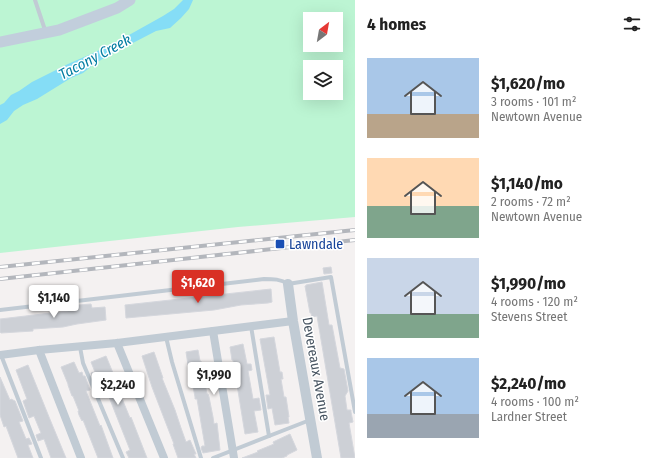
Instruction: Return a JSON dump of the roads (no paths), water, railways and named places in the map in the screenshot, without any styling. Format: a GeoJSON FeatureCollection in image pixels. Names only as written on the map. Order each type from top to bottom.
{"type":"FeatureCollection","features":[{"type":"Feature","properties":{"kind":"main road"},"geometry":{"type":"LineString","coordinates":[[0,42],[59,30],[117,8],[130,0]]}},
{"type":"Feature","properties":{"kind":"street","name":"Devereaux Avenue"},"geometry":{"type":"LineString","coordinates":[[288,284],[317,458]]}},
{"type":"Feature","properties":{"kind":"street"},"geometry":{"type":"LineString","coordinates":[[0,355],[117,343],[293,321]]}},
{"type":"Feature","properties":{"kind":"street"},"geometry":{"type":"LineString","coordinates":[[213,331],[233,454]]}},
{"type":"Feature","properties":{"kind":"street"},"geometry":{"type":"LineString","coordinates":[[117,343],[164,458]]}},
{"type":"Feature","properties":{"kind":"street"},"geometry":{"type":"LineString","coordinates":[[39,350],[81,458]]}},
{"type":"Feature","properties":{"kind":"lane"},"geometry":{"type":"LineString","coordinates":[[35,0],[46,33]]}},
{"type":"Feature","properties":{"kind":"lane"},"geometry":{"type":"LineString","coordinates":[[0,310],[264,279],[284,281],[288,284],[332,277],[355,412]]}},
{"type":"Feature","properties":{"kind":"lane"},"geometry":{"type":"LineString","coordinates":[[250,326],[269,436]]}},
{"type":"Feature","properties":{"kind":"lane"},"geometry":{"type":"LineString","coordinates":[[166,337],[201,458]]}},
{"type":"Feature","properties":{"kind":"lane"},"geometry":{"type":"LineString","coordinates":[[80,346],[83,363],[123,458]]}},
{"type":"Feature","properties":{"kind":"lane"},"geometry":{"type":"LineString","coordinates":[[0,355],[41,458]]}},
{"type":"Feature","properties":{"kind":"lane"},"geometry":{"type":"LineString","coordinates":[[213,458],[233,454],[269,436],[310,420]]}},
{"type":"Feature","properties":{"kind":"water","name":"Tacony Creek"},"geometry":{"type":"Polygon","coordinates":[[[183,0],[193,0],[189,9],[170,28],[156,31],[104,58],[83,73],[71,78],[37,99],[23,105],[14,111],[7,120],[0,124],[0,105],[4,103],[11,95],[32,82],[68,64],[123,39],[174,9],[183,0]]]}},
{"type":"Feature","properties":{"kind":"railway"},"geometry":{"type":"LineString","coordinates":[[0,267],[355,230]]}},
{"type":"Feature","properties":{"kind":"railway"},"geometry":{"type":"LineString","coordinates":[[0,279],[355,240]]}},
{"type":"Feature","properties":{"kind":"place","name":"Lawndale"},"geometry":{"type":"Point","coordinates":[280,244]}}]}
